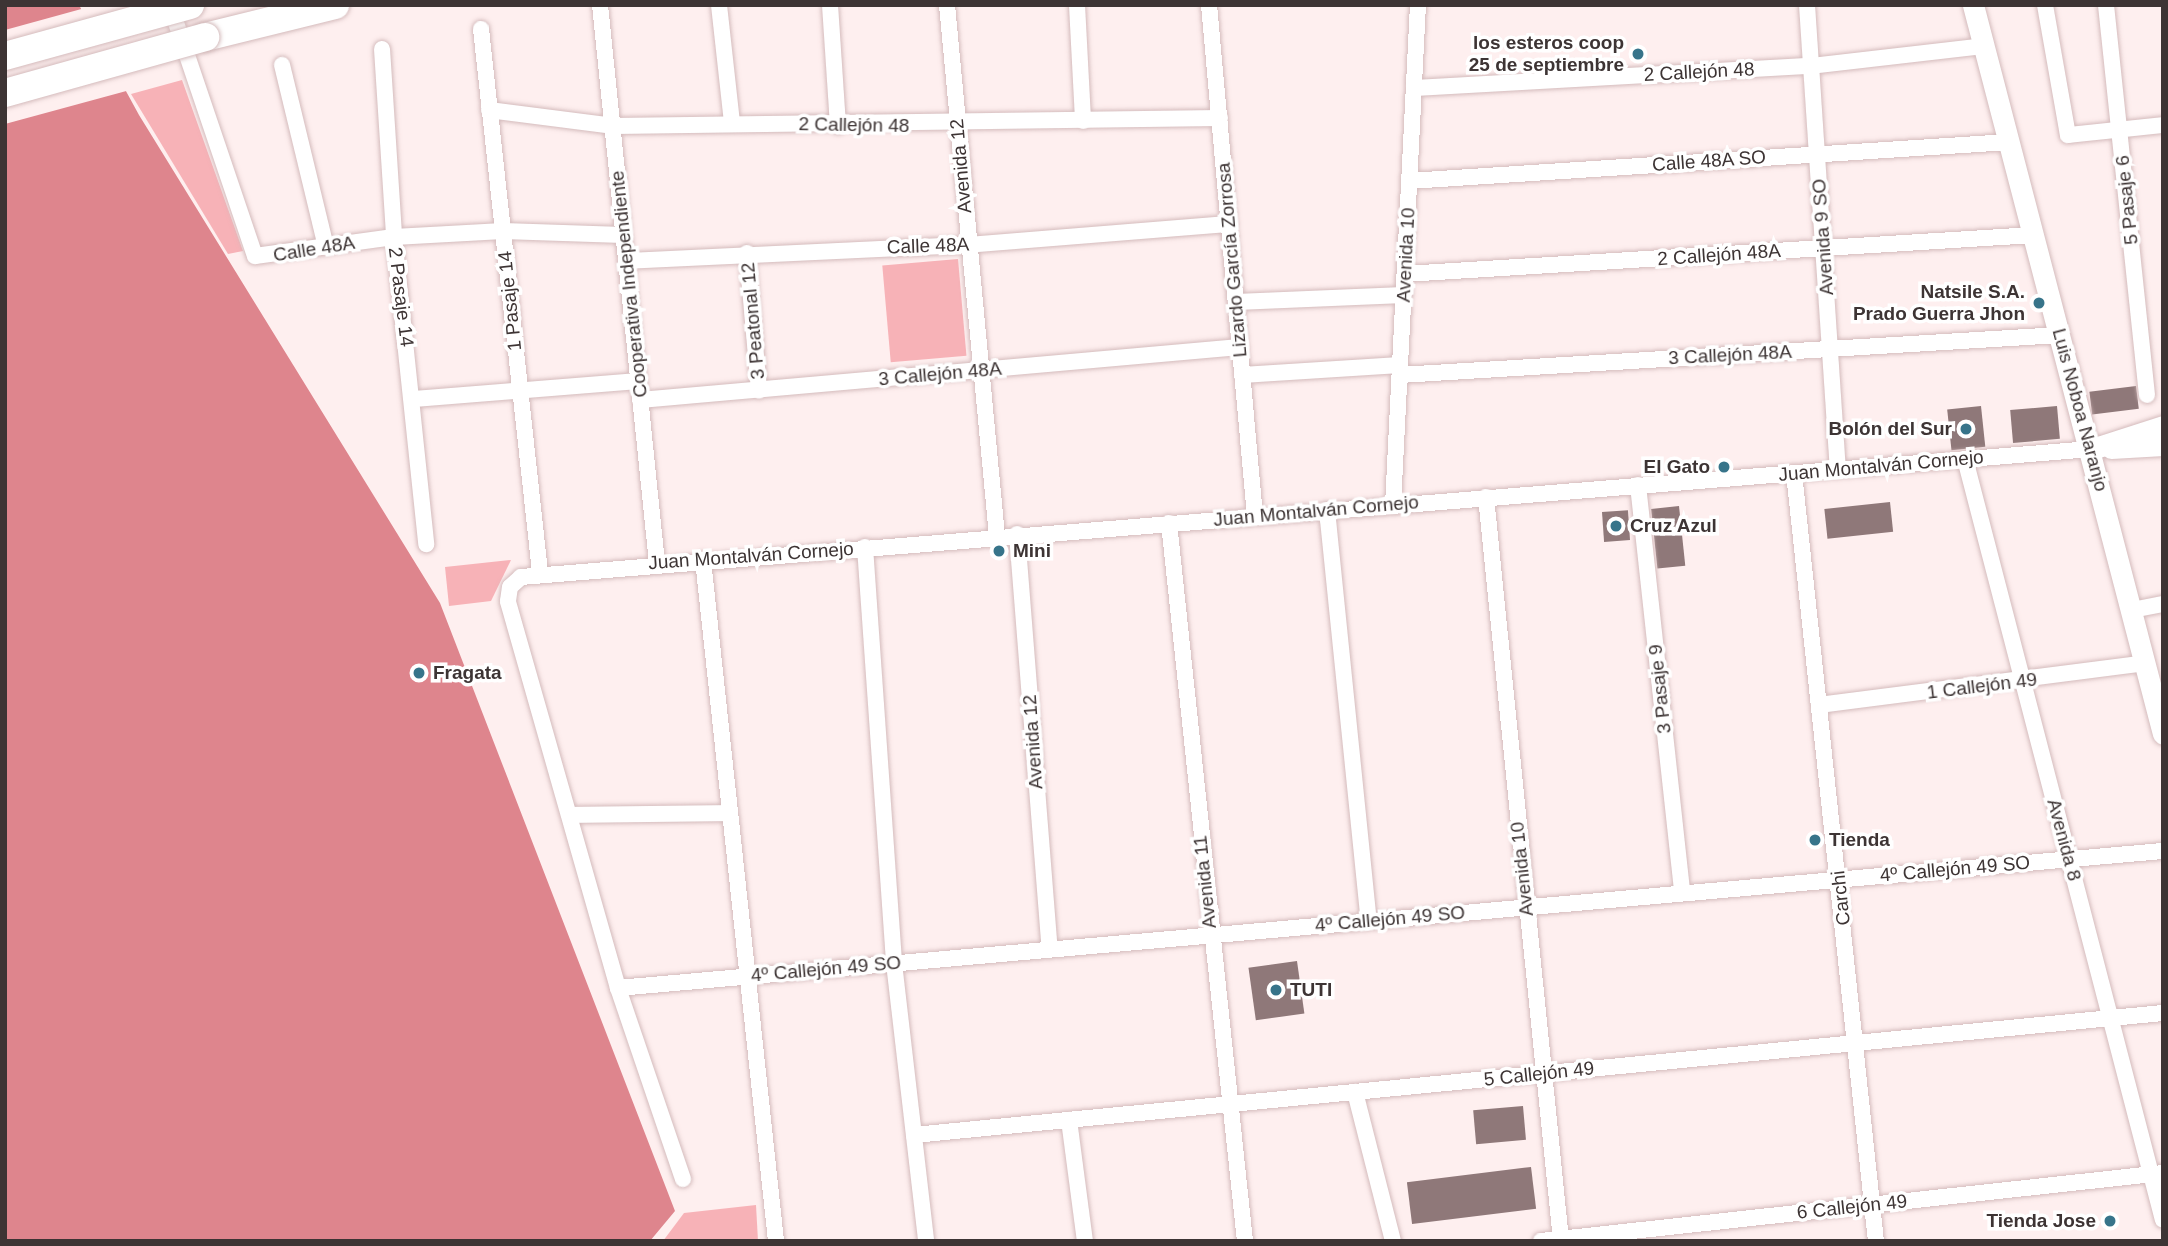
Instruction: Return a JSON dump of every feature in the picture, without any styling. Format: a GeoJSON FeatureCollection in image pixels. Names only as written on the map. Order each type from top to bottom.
{"type":"FeatureCollection","features":[{"type":"Feature","properties":{"kind":"highway"},"geometry":{"type":"LineString","coordinates":[[5,56],[190,5]]}},
{"type":"Feature","properties":{"kind":"highway"},"geometry":{"type":"LineString","coordinates":[[5,93],[205,37],[335,5]]}},
{"type":"Feature","properties":{"kind":"street","name":"Calle 48A"},"geometry":{"type":"LineString","coordinates":[[170,5],[255,256],[394,237],[503,231],[623,235]]}},
{"type":"Feature","properties":{"kind":"street","name":"Cooperativa Independiente"},"geometry":{"type":"LineString","coordinates":[[600,5],[657,563]]}},
{"type":"Feature","properties":{"kind":"street"},"geometry":{"type":"LineString","coordinates":[[719,5],[732,123]]}},
{"type":"Feature","properties":{"kind":"street"},"geometry":{"type":"LineString","coordinates":[[830,5],[838,126]]}},
{"type":"Feature","properties":{"kind":"street","name":"Avenida 12"},"geometry":{"type":"LineString","coordinates":[[947,5],[978,370],[997,536]]}},
{"type":"Feature","properties":{"kind":"street"},"geometry":{"type":"LineString","coordinates":[[1077,5],[1083,121]]}},
{"type":"Feature","properties":{"kind":"street","name":"Lizardo García Zorrosa"},"geometry":{"type":"LineString","coordinates":[[1209,5],[1255,516]]}},
{"type":"Feature","properties":{"kind":"street","name":"Avenida 10"},"geometry":{"type":"LineString","coordinates":[[1393,505],[1418,5]]}},
{"type":"Feature","properties":{"kind":"street","name":"Avenida 9 SO"},"geometry":{"type":"LineString","coordinates":[[1807,5],[1838,470]]}},
{"type":"Feature","properties":{"kind":"street","name":"Luis Noboa Naranjo"},"geometry":{"type":"LineString","coordinates":[[1973,5],[2092,449],[2163,732]]}},
{"type":"Feature","properties":{"kind":"street"},"geometry":{"type":"LineString","coordinates":[[2045,5],[2068,135],[2163,125]]}},
{"type":"Feature","properties":{"kind":"street","name":"5 Pasaje 6"},"geometry":{"type":"LineString","coordinates":[[2106,5],[2147,395]]}},
{"type":"Feature","properties":{"kind":"street","name":"1 Pasaje 14"},"geometry":{"type":"LineString","coordinates":[[481,29],[540,572]]}},
{"type":"Feature","properties":{"kind":"street","name":"2 Callejón 48"},"geometry":{"type":"LineString","coordinates":[[1414,88],[1811,66],[1984,46]]}},
{"type":"Feature","properties":{"kind":"street","name":"2 Pasaje 14"},"geometry":{"type":"LineString","coordinates":[[382,50],[394,237],[414,399],[426,544]]}},
{"type":"Feature","properties":{"kind":"street"},"geometry":{"type":"LineString","coordinates":[[282,65],[326,247]]}},
{"type":"Feature","properties":{"kind":"street","name":"2 Callejón 48"},"geometry":{"type":"LineString","coordinates":[[489,110],[614,127],[732,123],[958,126],[1220,118]]}},
{"type":"Feature","properties":{"kind":"street","name":"Calle 48A SO"},"geometry":{"type":"LineString","coordinates":[[1409,181],[2009,142]]}},
{"type":"Feature","properties":{"kind":"street","name":"Calle 48A"},"geometry":{"type":"LineString","coordinates":[[626,261],[747,253],[967,245],[1229,224]]}},
{"type":"Feature","properties":{"kind":"street","name":"2 Callejón 48A"},"geometry":{"type":"LineString","coordinates":[[1405,274],[2034,235]]}},
{"type":"Feature","properties":{"kind":"street","name":"3 Peatonal 12"},"geometry":{"type":"LineString","coordinates":[[747,253],[760,390]]}},
{"type":"Feature","properties":{"kind":"street"},"geometry":{"type":"LineString","coordinates":[[1236,302],[1404,295]]}},
{"type":"Feature","properties":{"kind":"street","name":"3 Callejón 48A"},"geometry":{"type":"LineString","coordinates":[[1242,375],[1831,349],[2060,335]]}},
{"type":"Feature","properties":{"kind":"street","name":"3 Callejón 48A"},"geometry":{"type":"LineString","coordinates":[[640,400],[1240,347]]}},
{"type":"Feature","properties":{"kind":"street"},"geometry":{"type":"LineString","coordinates":[[414,399],[638,381]]}},
{"type":"Feature","properties":{"kind":"street","name":"Juan Montalván Cornejo"},"geometry":{"type":"LineString","coordinates":[[2092,449],[2163,426]]}},
{"type":"Feature","properties":{"kind":"street","name":"Juan Montalván Cornejo"},"geometry":{"type":"LineString","coordinates":[[540,572],[2163,445]]}},
{"type":"Feature","properties":{"kind":"street","name":"Avenida 8"},"geometry":{"type":"LineString","coordinates":[[1965,459],[2110,1018],[2157,1174],[2163,1220]]}},
{"type":"Feature","properties":{"kind":"street","name":"Carchi"},"geometry":{"type":"LineString","coordinates":[[1794,473],[1840,880],[1876,1241]]}},
{"type":"Feature","properties":{"kind":"street","name":"3 Pasaje 9"},"geometry":{"type":"LineString","coordinates":[[1638,485],[1682,893]]}},
{"type":"Feature","properties":{"kind":"street","name":"Avenida 10"},"geometry":{"type":"LineString","coordinates":[[1486,498],[1542,1074],[1561,1240]]}},
{"type":"Feature","properties":{"kind":"street"},"geometry":{"type":"LineString","coordinates":[[1327,510],[1369,921]]}},
{"type":"Feature","properties":{"kind":"street","name":"Avenida 11"},"geometry":{"type":"LineString","coordinates":[[1169,523],[1210,935],[1245,1241]]}},
{"type":"Feature","properties":{"kind":"street","name":"Avenida 12"},"geometry":{"type":"LineString","coordinates":[[1017,534],[1050,949]]}},
{"type":"Feature","properties":{"kind":"street"},"geometry":{"type":"LineString","coordinates":[[865,547],[894,963],[926,1241]]}},
{"type":"Feature","properties":{"kind":"street"},"geometry":{"type":"LineString","coordinates":[[703,560],[744,976],[776,1241]]}},
{"type":"Feature","properties":{"kind":"street"},"geometry":{"type":"LineString","coordinates":[[540,572],[521,577],[510,587],[509,601],[618,988],[683,1179]]}},
{"type":"Feature","properties":{"kind":"street"},"geometry":{"type":"LineString","coordinates":[[2132,610],[2163,604]]}},
{"type":"Feature","properties":{"kind":"street","name":"1 Callejón 49"},"geometry":{"type":"LineString","coordinates":[[1819,705],[2023,682],[2145,663]]}},
{"type":"Feature","properties":{"kind":"street"},"geometry":{"type":"LineString","coordinates":[[571,815],[728,813]]}},
{"type":"Feature","properties":{"kind":"street","name":"4º Callejón 49 SO"},"geometry":{"type":"LineString","coordinates":[[618,988],[2163,851]]}},
{"type":"Feature","properties":{"kind":"street","name":"5 Callejón 49"},"geometry":{"type":"LineString","coordinates":[[915,1135],[2163,1013]]}},
{"type":"Feature","properties":{"kind":"street"},"geometry":{"type":"LineString","coordinates":[[1355,1092],[1393,1241]]}},
{"type":"Feature","properties":{"kind":"street"},"geometry":{"type":"LineString","coordinates":[[1069,1120],[1086,1241]]}},
{"type":"Feature","properties":{"kind":"street","name":"6 Callejón 49"},"geometry":{"type":"LineString","coordinates":[[1541,1241],[2157,1174]]}},
{"type":"Feature","properties":{"kind":"shaded area"},"geometry":{"type":"Polygon","coordinates":[[[5,5],[79,5],[139,115],[440,603],[675,1211],[650,1241],[5,1241],[5,5]]]}},
{"type":"Feature","properties":{"kind":"shaded area"},"geometry":{"type":"Polygon","coordinates":[[[182,80],[243,251],[228,254],[131,94],[182,80]]]}},
{"type":"Feature","properties":{"kind":"shaded area"},"geometry":{"type":"Polygon","coordinates":[[[958,259],[966,356],[891,362],[882,266],[958,259]]]}},
{"type":"Feature","properties":{"kind":"shaded area"},"geometry":{"type":"Polygon","coordinates":[[[511,560],[491,601],[449,606],[445,567],[511,560]]]}},
{"type":"Feature","properties":{"kind":"shaded area"},"geometry":{"type":"Polygon","coordinates":[[[756,1205],[758,1241],[663,1241],[684,1213],[756,1205]]]}},
{"type":"Feature","properties":{"kind":"pier"},"geometry":{"type":"Polygon","coordinates":[[[85,8],[130,90],[5,124],[5,30],[85,8]]]}},
{"type":"Feature","properties":{"kind":"building"},"geometry":{"type":"Polygon","coordinates":[[[2136,386],[2139,409],[2092,415],[2089,392],[2136,386]]]}},
{"type":"Feature","properties":{"kind":"building","name":"Bolón del Sur"},"geometry":{"type":"Polygon","coordinates":[[[1981,406],[1985,447],[1951,450],[1947,410],[1981,406]]]}},
{"type":"Feature","properties":{"kind":"building"},"geometry":{"type":"Polygon","coordinates":[[[2057,406],[2060,439],[2013,443],[2010,410],[2057,406]]]}},
{"type":"Feature","properties":{"kind":"building"},"geometry":{"type":"Polygon","coordinates":[[[1890,502],[1893,532],[1827,539],[1824,509],[1890,502]]]}},
{"type":"Feature","properties":{"kind":"building"},"geometry":{"type":"Polygon","coordinates":[[[1679,506],[1685,566],[1657,569],[1651,509],[1679,506]]]}},
{"type":"Feature","properties":{"kind":"building","name":"Cruz Azul"},"geometry":{"type":"Polygon","coordinates":[[[1628,510],[1630,540],[1604,542],[1602,512],[1628,510]]]}},
{"type":"Feature","properties":{"kind":"building","name":"TUTI"},"geometry":{"type":"Polygon","coordinates":[[[1297,961],[1304,1013],[1256,1020],[1248,968],[1297,961]]]}},
{"type":"Feature","properties":{"kind":"building"},"geometry":{"type":"Polygon","coordinates":[[[1523,1106],[1526,1140],[1476,1144],[1473,1110],[1523,1106]]]}},
{"type":"Feature","properties":{"kind":"building"},"geometry":{"type":"Polygon","coordinates":[[[1531,1167],[1536,1209],[1412,1224],[1407,1182],[1531,1167]]]}},
{"type":"Feature","properties":{"kind":"place","name":"los esteros coop 25 de septiembre"},"geometry":{"type":"Point","coordinates":[1638,54]}},
{"type":"Feature","properties":{"kind":"place","name":"Natsile S.A. Prado Guerra Jhon"},"geometry":{"type":"Point","coordinates":[2039,303]}},
{"type":"Feature","properties":{"kind":"place","name":"Bolón del Sur"},"geometry":{"type":"Point","coordinates":[1966,429]}},
{"type":"Feature","properties":{"kind":"place","name":"El Gato"},"geometry":{"type":"Point","coordinates":[1724,467]}},
{"type":"Feature","properties":{"kind":"place","name":"Cruz Azul"},"geometry":{"type":"Point","coordinates":[1616,526]}},
{"type":"Feature","properties":{"kind":"place","name":"Mini"},"geometry":{"type":"Point","coordinates":[999,551]}},
{"type":"Feature","properties":{"kind":"place","name":"Fragata"},"geometry":{"type":"Point","coordinates":[419,673]}},
{"type":"Feature","properties":{"kind":"place","name":"Tienda"},"geometry":{"type":"Point","coordinates":[1815,840]}},
{"type":"Feature","properties":{"kind":"place","name":"TUTI"},"geometry":{"type":"Point","coordinates":[1276,990]}},
{"type":"Feature","properties":{"kind":"place","name":"Tienda Jose"},"geometry":{"type":"Point","coordinates":[2110,1221]}}]}
